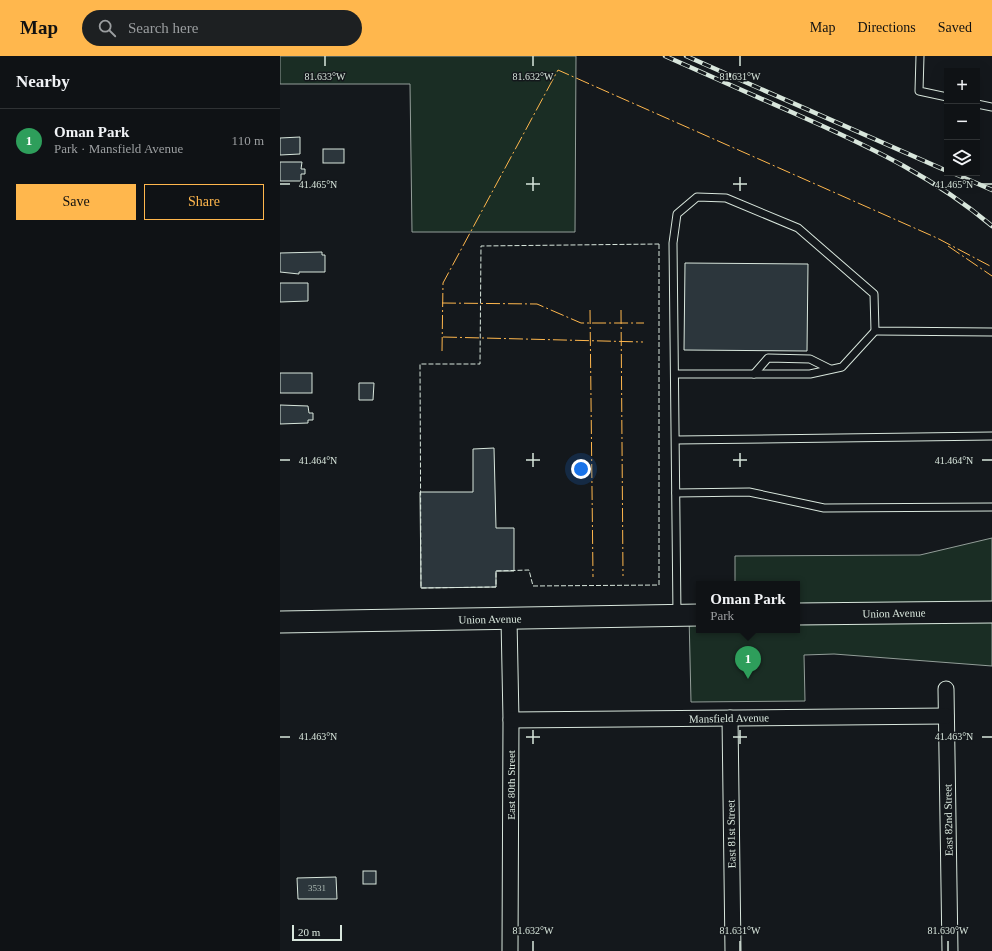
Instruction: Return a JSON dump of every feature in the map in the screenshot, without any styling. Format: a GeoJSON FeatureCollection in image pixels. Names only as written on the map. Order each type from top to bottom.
{"type":"FeatureCollection","features":[{"type":"Feature","properties":{"kind":"main road","name":"Union Avenue"},"geometry":{"type":"LineString","coordinates":[[800,614],[992,612]]}},
{"type":"Feature","properties":{"kind":"main road","name":"Union Avenue"},"geometry":{"type":"LineString","coordinates":[[280,622],[696,615]]}},
{"type":"Feature","properties":{"kind":"street","name":"East 80th Street"},"geometry":{"type":"LineString","coordinates":[[509,619],[511,720],[510,951]]}},
{"type":"Feature","properties":{"kind":"street","name":"East 82nd Street"},"geometry":{"type":"LineString","coordinates":[[946,689],[950,951]]}},
{"type":"Feature","properties":{"kind":"street","name":"Mansfield Avenue"},"geometry":{"type":"LineString","coordinates":[[511,720],[946,716]]}},
{"type":"Feature","properties":{"kind":"street","name":"East 81st Street"},"geometry":{"type":"LineString","coordinates":[[730,718],[733,951]]}},
{"type":"Feature","properties":{"kind":"lane"},"geometry":{"type":"LineString","coordinates":[[920,56],[919,92],[944,96]]}},
{"type":"Feature","properties":{"kind":"lane"},"geometry":{"type":"LineString","coordinates":[[980,105],[992,107]]}},
{"type":"Feature","properties":{"kind":"lane"},"geometry":{"type":"LineString","coordinates":[[675,374],[810,374],[842,367],[875,331],[874,294],[798,228],[726,198],[697,197],[677,214],[673,243],[677,615]]}},
{"type":"Feature","properties":{"kind":"lane"},"geometry":{"type":"LineString","coordinates":[[875,331],[992,332]]}},
{"type":"Feature","properties":{"kind":"lane"},"geometry":{"type":"LineString","coordinates":[[754,374],[768,358],[810,359],[830,369]]}},
{"type":"Feature","properties":{"kind":"lane"},"geometry":{"type":"LineString","coordinates":[[676,440],[992,436]]}},
{"type":"Feature","properties":{"kind":"lane"},"geometry":{"type":"LineString","coordinates":[[676,493],[749,492],[824,508],[992,507]]}},
{"type":"Feature","properties":{"kind":"green space"},"geometry":{"type":"Polygon","coordinates":[[[280,56],[576,56],[575,232],[412,232],[410,84],[280,84],[280,56]]]}},
{"type":"Feature","properties":{"kind":"green space"},"geometry":{"type":"Polygon","coordinates":[[[992,538],[992,666],[834,654],[804,655],[805,701],[691,702],[689,615],[696,615],[696,633],[800,633],[800,581],[735,581],[735,556],[920,555],[992,538]]]}},
{"type":"Feature","properties":{"kind":"building"},"geometry":{"type":"Polygon","coordinates":[[[300,137],[300,154],[280,155],[280,138],[300,137]]]}},
{"type":"Feature","properties":{"kind":"building"},"geometry":{"type":"Polygon","coordinates":[[[323,149],[344,149],[344,163],[323,163],[323,149]]]}},
{"type":"Feature","properties":{"kind":"building"},"geometry":{"type":"Polygon","coordinates":[[[280,162],[302,162],[301,169],[305,169],[305,174],[301,174],[301,181],[280,181],[280,162]]]}},
{"type":"Feature","properties":{"kind":"building"},"geometry":{"type":"Polygon","coordinates":[[[322,252],[322,255],[325,255],[325,272],[299,272],[299,274],[280,272],[280,253],[322,252]]]}},
{"type":"Feature","properties":{"kind":"building"},"geometry":{"type":"Polygon","coordinates":[[[685,263],[808,264],[807,351],[684,350],[685,263]]]}},
{"type":"Feature","properties":{"kind":"building"},"geometry":{"type":"Polygon","coordinates":[[[280,283],[308,283],[308,301],[280,302],[280,283]]]}},
{"type":"Feature","properties":{"kind":"building"},"geometry":{"type":"Polygon","coordinates":[[[280,373],[312,373],[312,393],[280,393],[280,373]]]}},
{"type":"Feature","properties":{"kind":"building"},"geometry":{"type":"Polygon","coordinates":[[[359,383],[374,383],[373,400],[359,400],[359,383]]]}},
{"type":"Feature","properties":{"kind":"building"},"geometry":{"type":"Polygon","coordinates":[[[280,405],[308,406],[309,413],[313,413],[313,420],[308,420],[308,423],[280,424],[280,405]]]}},
{"type":"Feature","properties":{"kind":"building"},"geometry":{"type":"Polygon","coordinates":[[[494,448],[496,528],[514,528],[514,571],[496,571],[496,587],[421,588],[420,492],[473,492],[473,449],[494,448]]]}},
{"type":"Feature","properties":{"kind":"building"},"geometry":{"type":"Polygon","coordinates":[[[363,871],[376,871],[376,884],[363,884],[363,871]]]}},
{"type":"Feature","properties":{"kind":"building"},"geometry":{"type":"Polygon","coordinates":[[[336,877],[337,899],[298,899],[297,878],[336,877]]]}},
{"type":"Feature","properties":{"kind":"railway"},"geometry":{"type":"LineString","coordinates":[[665,56],[832,130],[880,153],[948,193],[992,226]]}},
{"type":"Feature","properties":{"kind":"railway"},"geometry":{"type":"LineString","coordinates":[[686,56],[944,170]]}},
{"type":"Feature","properties":{"kind":"railway"},"geometry":{"type":"LineString","coordinates":[[960,176],[992,190]]}},
{"type":"Feature","properties":{"kind":"fence"},"geometry":{"type":"LineString","coordinates":[[659,244],[659,585],[533,586],[529,570],[496,571],[496,587],[421,588],[420,364],[480,364],[481,246],[659,244]]}},
{"type":"Feature","properties":{"kind":"power"},"geometry":{"type":"LineString","coordinates":[[442,351],[443,283],[558,70],[937,238],[992,267]]}},
{"type":"Feature","properties":{"kind":"power"},"geometry":{"type":"LineString","coordinates":[[948,246],[992,276]]}},
{"type":"Feature","properties":{"kind":"power"},"geometry":{"type":"LineString","coordinates":[[442,303],[537,304],[581,323],[644,323]]}},
{"type":"Feature","properties":{"kind":"power"},"geometry":{"type":"LineString","coordinates":[[590,310],[593,577]]}},
{"type":"Feature","properties":{"kind":"power"},"geometry":{"type":"LineString","coordinates":[[621,310],[623,576]]}},
{"type":"Feature","properties":{"kind":"power"},"geometry":{"type":"LineString","coordinates":[[443,337],[643,342]]}},
{"type":"Feature","properties":{"kind":"place","name":"Oman Park"},"geometry":{"type":"Point","coordinates":[748,679]}}]}
